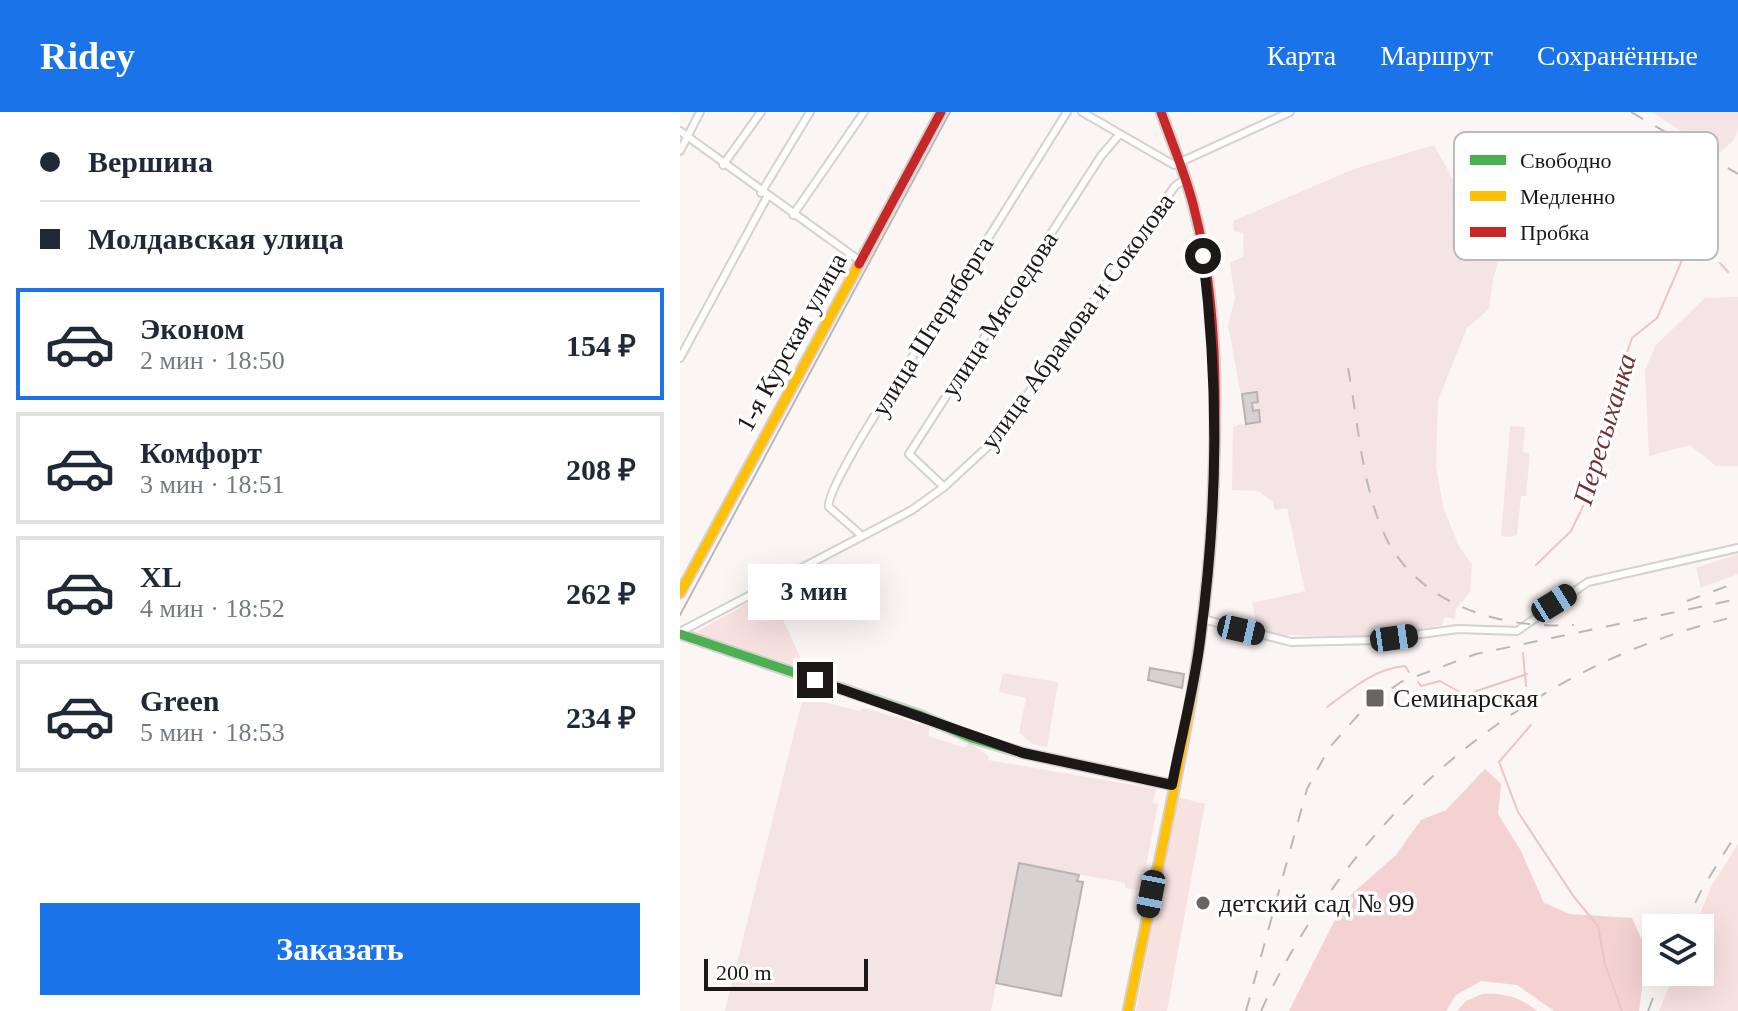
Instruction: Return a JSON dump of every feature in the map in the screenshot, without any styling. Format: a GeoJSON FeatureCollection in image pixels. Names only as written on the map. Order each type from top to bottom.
{"type":"FeatureCollection","features":[{"type":"Feature","properties":{"kind":"street"},"geometry":{"type":"LineString","coordinates":[[680,151],[700,112]]}},
{"type":"Feature","properties":{"kind":"street"},"geometry":{"type":"LineString","coordinates":[[723,165],[761,112]]}},
{"type":"Feature","properties":{"kind":"street"},"geometry":{"type":"LineString","coordinates":[[680,358],[810,112]]}},
{"type":"Feature","properties":{"kind":"street"},"geometry":{"type":"LineString","coordinates":[[793,215],[864,112]]}},
{"type":"Feature","properties":{"kind":"street","name":"1-я Курская улица"},"geometry":{"type":"LineString","coordinates":[[680,593],[941,112]]}},
{"type":"Feature","properties":{"kind":"street","name":"улица Штернберга"},"geometry":{"type":"LineString","coordinates":[[861,535],[829,507],[827,501],[872,421],[978,262],[987,240],[1067,112]]}},
{"type":"Feature","properties":{"kind":"street"},"geometry":{"type":"LineString","coordinates":[[1082,112],[1167,163],[1180,164],[1290,112]]}},
{"type":"Feature","properties":{"kind":"street"},"geometry":{"type":"LineString","coordinates":[[1128,1011],[1203,619],[1215,490],[1216,393],[1198,222],[1161,112]]}},
{"type":"Feature","properties":{"kind":"street"},"geometry":{"type":"LineString","coordinates":[[680,131],[764,195],[860,261]]}},
{"type":"Feature","properties":{"kind":"street","name":"улица Мясоедова"},"geometry":{"type":"LineString","coordinates":[[944,487],[909,454],[1101,156],[1119,135]]}},
{"type":"Feature","properties":{"kind":"street","name":"улица Абрамова и Соколова"},"geometry":{"type":"LineString","coordinates":[[680,633],[912,510],[944,487],[996,439],[1177,184],[1185,179]]}},
{"type":"Feature","properties":{"kind":"street"},"geometry":{"type":"LineString","coordinates":[[1203,619],[1291,642],[1376,640],[1458,629],[1517,631],[1588,582],[1738,548]]}},
{"type":"Feature","properties":{"kind":"street"},"geometry":{"type":"LineString","coordinates":[[680,633],[919,715],[972,738],[1023,753],[1172,785]]}},
{"type":"Feature","properties":{"kind":"shaded area"},"geometry":{"type":"Polygon","coordinates":[[[1651,112],[1738,112],[1738,129],[1733,141],[1718,154],[1718,132],[1683,132],[1651,112]]]}},
{"type":"Feature","properties":{"kind":"shaded area"},"geometry":{"type":"Polygon","coordinates":[[[1434,145],[1454,181],[1454,260],[1499,260],[1489,309],[1467,328],[1438,400],[1436,467],[1444,510],[1460,548],[1472,565],[1470,592],[1456,609],[1455,619],[1444,617],[1442,625],[1373,637],[1284,635],[1257,628],[1252,603],[1305,591],[1287,508],[1275,510],[1273,502],[1259,491],[1232,490],[1233,427],[1246,423],[1228,325],[1235,298],[1230,263],[1244,256],[1243,233],[1234,231],[1233,221],[1354,169],[1434,145]]]}},
{"type":"Feature","properties":{"kind":"shaded area"},"geometry":{"type":"Polygon","coordinates":[[[1738,297],[1738,466],[1716,466],[1690,445],[1649,456],[1645,370],[1655,346],[1705,298],[1738,297]]]}},
{"type":"Feature","properties":{"kind":"shaded area"},"geometry":{"type":"Polygon","coordinates":[[[1510,426],[1525,427],[1523,452],[1530,453],[1526,496],[1521,496],[1517,535],[1510,537],[1501,536],[1510,426]]]}},
{"type":"Feature","properties":{"kind":"shaded area"},"geometry":{"type":"Polygon","coordinates":[[[1738,554],[1738,574],[1701,588],[1696,568],[1738,554]]]}},
{"type":"Feature","properties":{"kind":"shaded area"},"geometry":{"type":"Polygon","coordinates":[[[770,591],[806,670],[696,632],[770,591]]]}},
{"type":"Feature","properties":{"kind":"shaded area"},"geometry":{"type":"Polygon","coordinates":[[[1003,673],[1058,682],[1047,747],[1033,744],[1019,733],[1026,698],[999,692],[1003,673]]]}},
{"type":"Feature","properties":{"kind":"shaded area"},"geometry":{"type":"Polygon","coordinates":[[[803,697],[859,711],[864,708],[930,727],[928,736],[965,748],[969,742],[989,757],[988,760],[1156,789],[1153,803],[1158,804],[1141,891],[1125,888],[1125,883],[1020,863],[991,1011],[725,1011],[803,697]]]}},
{"type":"Feature","properties":{"kind":"shaded area"},"geometry":{"type":"Polygon","coordinates":[[[1485,769],[1501,784],[1498,814],[1521,851],[1544,903],[1570,914],[1632,918],[1642,940],[1639,1011],[1554,1011],[1517,985],[1481,981],[1456,995],[1446,1011],[1289,1011],[1345,900],[1396,855],[1421,820],[1446,810],[1485,769]]]}},
{"type":"Feature","properties":{"kind":"shaded area"},"geometry":{"type":"Polygon","coordinates":[[[1177,797],[1205,804],[1167,1011],[1136,1011],[1177,797]]]}},
{"type":"Feature","properties":{"kind":"shaded area"},"geometry":{"type":"Polygon","coordinates":[[[1738,844],[1738,1011],[1659,1011],[1669,986],[1714,986],[1714,914],[1700,914],[1712,885],[1738,844]]]}},
{"type":"Feature","properties":{"kind":"shaded area"},"geometry":{"type":"Polygon","coordinates":[[[1482,994],[1511,997],[1537,1011],[1457,1011],[1466,1001],[1482,994]]]}},
{"type":"Feature","properties":{"kind":"building"},"geometry":{"type":"Polygon","coordinates":[[[1257,392],[1258,402],[1252,403],[1253,411],[1259,410],[1260,422],[1246,424],[1242,394],[1257,392]]]}},
{"type":"Feature","properties":{"kind":"building"},"geometry":{"type":"Polygon","coordinates":[[[1150,668],[1184,674],[1182,688],[1148,680],[1150,668]]]}},
{"type":"Feature","properties":{"kind":"building"},"geometry":{"type":"Polygon","coordinates":[[[1019,863],[1079,875],[1077,881],[1083,882],[1061,996],[996,983],[1019,863]]]}},
{"type":"Feature","properties":{"kind":"waterway","name":"Пересыханка"},"geometry":{"type":"LineString","coordinates":[[1536,565],[1571,531],[1594,484],[1613,393],[1632,338],[1657,318],[1682,260]]}},
{"type":"Feature","properties":{"kind":"waterway","name":"Пересыханка"},"geometry":{"type":"LineString","coordinates":[[1720,263],[1728,272]]}},
{"type":"Feature","properties":{"kind":"waterway"},"geometry":{"type":"LineString","coordinates":[[1523,653],[1526,686]]}},
{"type":"Feature","properties":{"kind":"waterway"},"geometry":{"type":"LineString","coordinates":[[1327,707],[1363,681],[1383,671],[1405,666],[1409,672]]}},
{"type":"Feature","properties":{"kind":"waterway"},"geometry":{"type":"LineString","coordinates":[[1418,682],[1421,686],[1440,681],[1465,695],[1527,674]]}},
{"type":"Feature","properties":{"kind":"waterway","name":"Пересыханка"},"geometry":{"type":"LineString","coordinates":[[1531,725],[1499,762],[1518,812],[1574,897],[1598,926],[1605,964],[1622,1011]]}},
{"type":"Feature","properties":{"kind":"tram line"},"geometry":{"type":"LineString","coordinates":[[680,615],[950,112]]}},
{"type":"Feature","properties":{"kind":"railway"},"geometry":{"type":"LineString","coordinates":[[1631,112],[1666,132]]}},
{"type":"Feature","properties":{"kind":"railway"},"geometry":{"type":"LineString","coordinates":[[1718,162],[1738,174]]}},
{"type":"Feature","properties":{"kind":"railway"},"geometry":{"type":"LineString","coordinates":[[1348,368],[1374,507],[1391,547],[1407,568],[1426,586],[1471,611],[1522,623],[1574,625]]}},
{"type":"Feature","properties":{"kind":"railway"},"geometry":{"type":"LineString","coordinates":[[1687,601],[1738,582]]}},
{"type":"Feature","properties":{"kind":"railway"},"geometry":{"type":"LineString","coordinates":[[1246,1011],[1307,789],[1329,748],[1366,706],[1401,682],[1476,654],[1738,599]]}},
{"type":"Feature","properties":{"kind":"railway"},"geometry":{"type":"LineString","coordinates":[[1261,1011],[1299,939],[1344,873],[1396,812],[1454,758],[1517,711],[1586,671],[1660,639],[1738,616]]}},
{"type":"Feature","properties":{"kind":"railway"},"geometry":{"type":"LineString","coordinates":[[1690,914],[1738,831]]}},
{"type":"Feature","properties":{"kind":"railway"},"geometry":{"type":"LineString","coordinates":[[1648,1011],[1658,986]]}},
{"type":"Feature","properties":{"kind":"traffic: fast"},"geometry":{"type":"LineString","coordinates":[[680,634],[919,715],[972,738],[1023,753],[1172,785]]}},
{"type":"Feature","properties":{"kind":"traffic: slow"},"geometry":{"type":"LineString","coordinates":[[680,593],[859,264]]}},
{"type":"Feature","properties":{"kind":"traffic: slow"},"geometry":{"type":"LineString","coordinates":[[1128,1011],[1192,690],[1202,625],[1213,495]]}},
{"type":"Feature","properties":{"kind":"traffic: jam"},"geometry":{"type":"LineString","coordinates":[[859,264],[941,112]]}},
{"type":"Feature","properties":{"kind":"traffic: jam"},"geometry":{"type":"LineString","coordinates":[[1161,112],[1190,192],[1207,276],[1214,349],[1213,495]]}},
{"type":"Feature","properties":{"kind":"place","name":"Семинарская"},"geometry":{"type":"Point","coordinates":[1375,698]}},
{"type":"Feature","properties":{"kind":"place","name":"детский сад № 99"},"geometry":{"type":"Point","coordinates":[1203,903]}},
{"type":"Feature","properties":{"kind":"route"},"geometry":{"type":"LineString","coordinates":[[815,680],[919,715],[972,738],[1023,753],[1172,785],[1200,642],[1215,490],[1214,352],[1203,256]]}}]}
